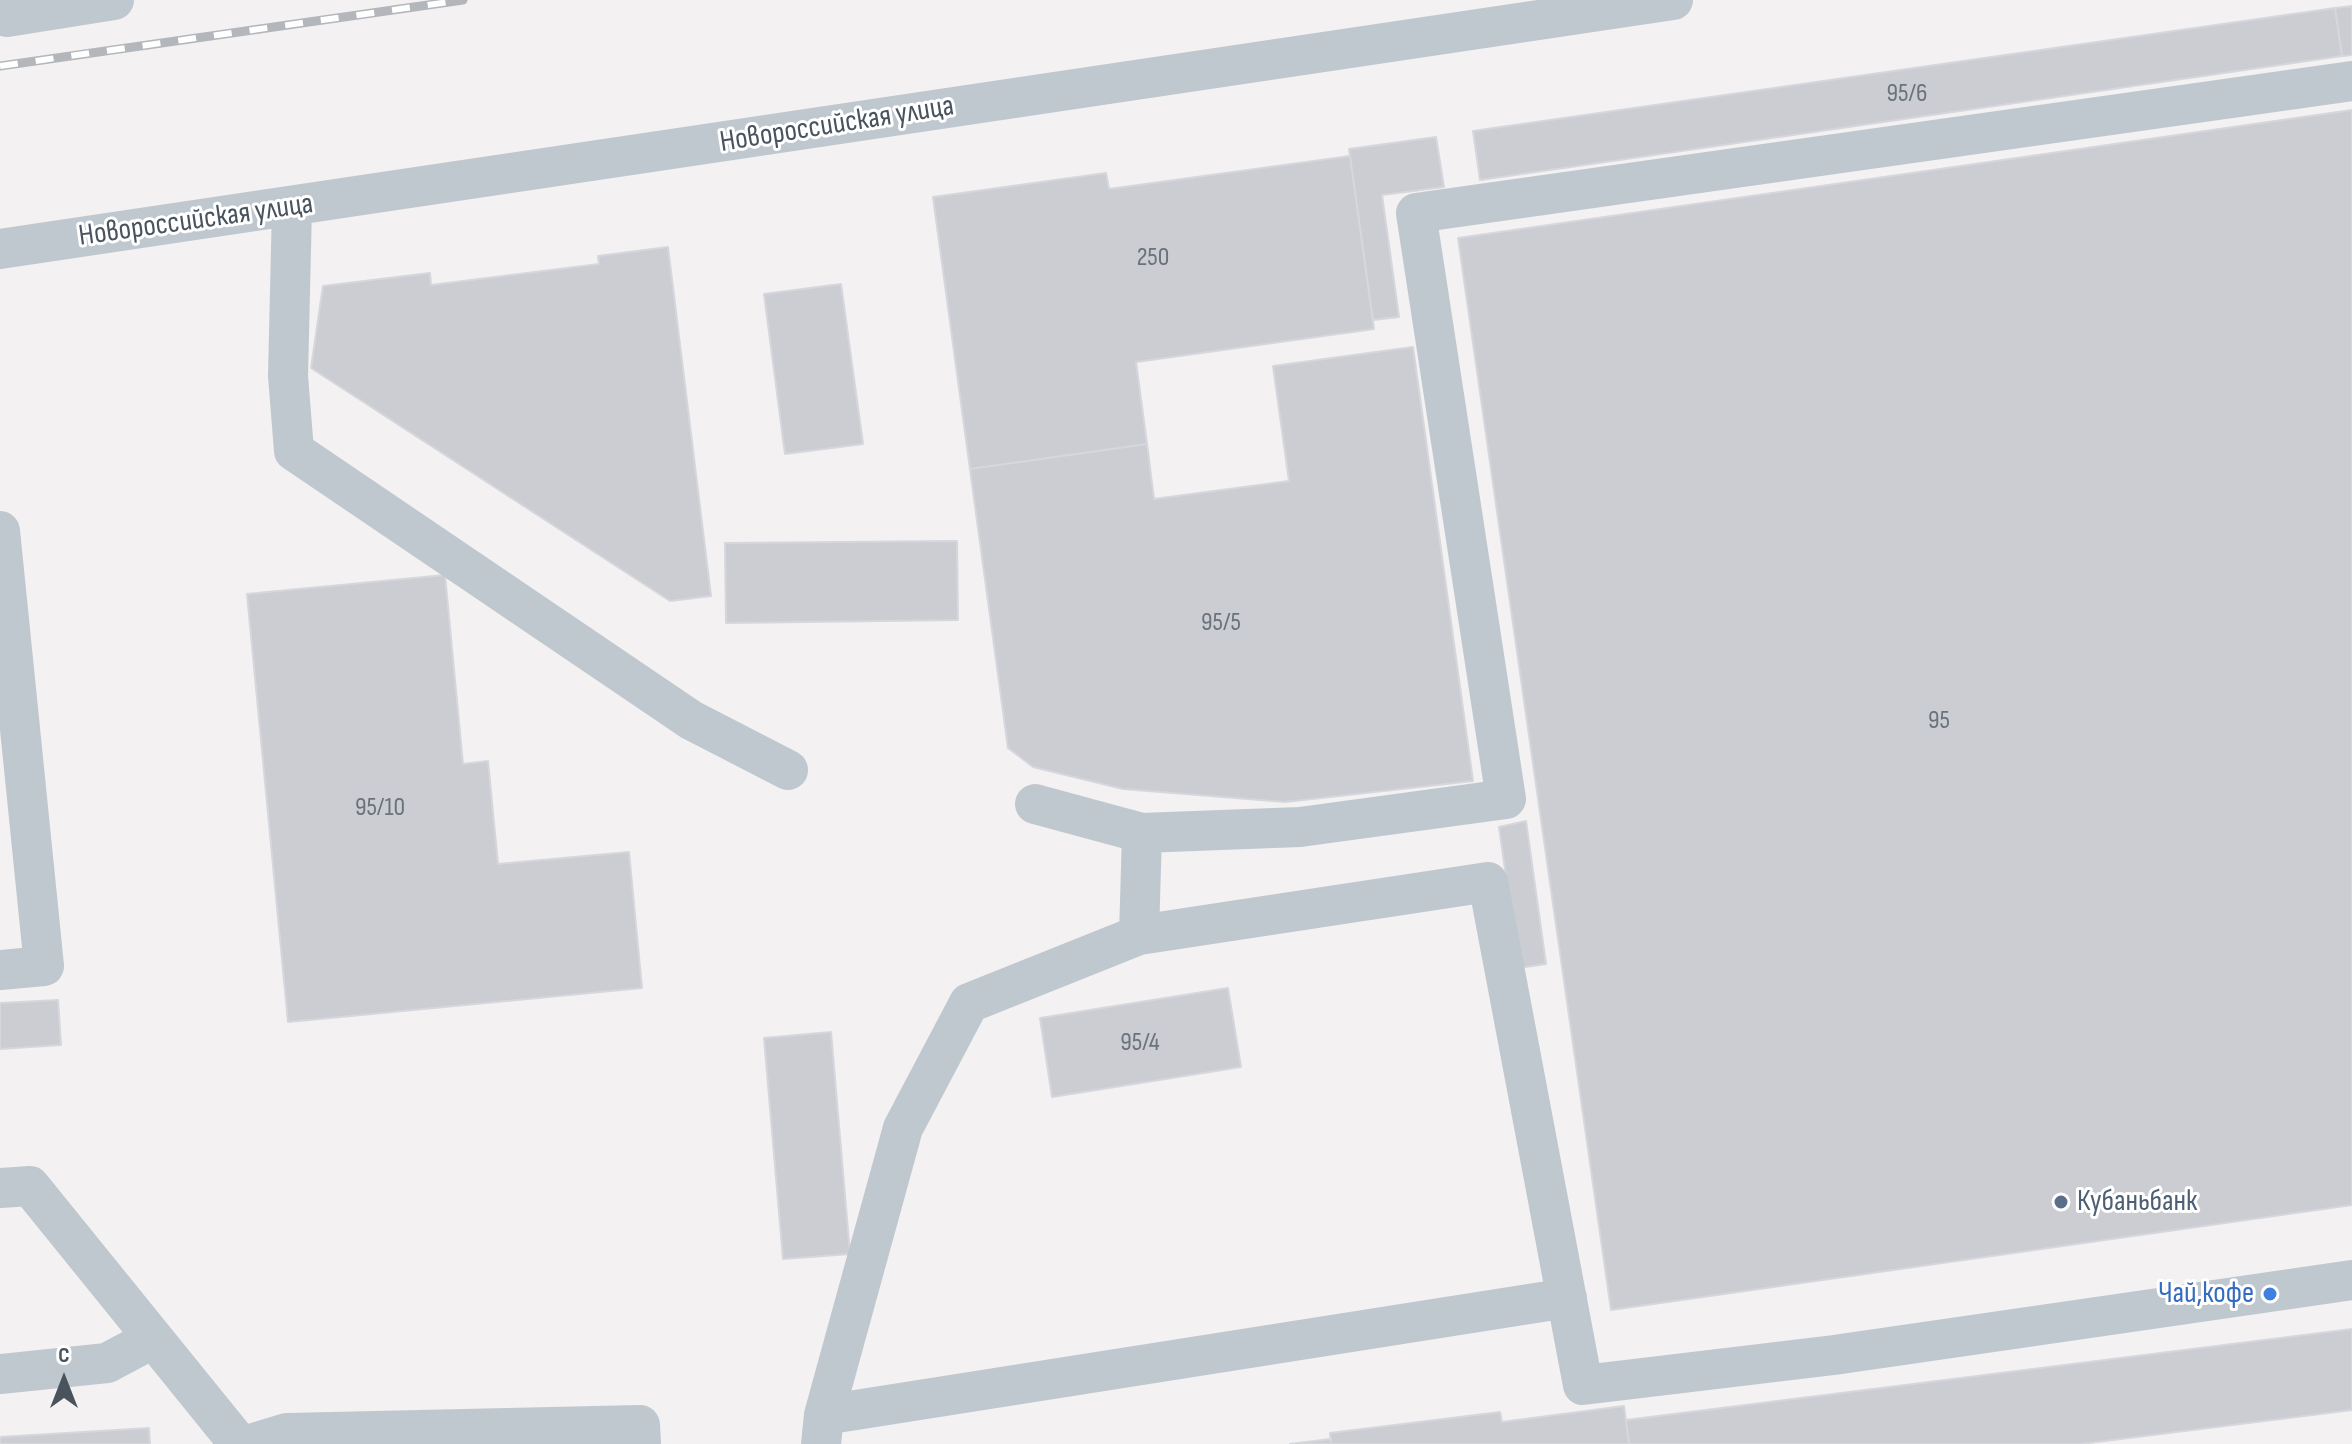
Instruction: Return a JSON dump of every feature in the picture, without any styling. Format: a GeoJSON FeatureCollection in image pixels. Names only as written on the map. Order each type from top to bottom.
{"type":"FeatureCollection","features":[{"type":"Feature","properties":{"kind":"street"},"geometry":{"type":"LineString","coordinates":[[0,15],[21,15],[114,0]]}},
{"type":"Feature","properties":{"kind":"street","name":"Новороссийская улица"},"geometry":{"type":"LineString","coordinates":[[0,249],[1673,0]]}},
{"type":"Feature","properties":{"kind":"street"},"geometry":{"type":"LineString","coordinates":[[1035,804],[1142,833],[1300,827],[1506,799],[1416,213],[2352,81]]}},
{"type":"Feature","properties":{"kind":"street"},"geometry":{"type":"LineString","coordinates":[[292,207],[288,376],[294,451],[691,720],[788,770]]}},
{"type":"Feature","properties":{"kind":"street"},"geometry":{"type":"LineString","coordinates":[[0,531],[44,966],[0,970]]}},
{"type":"Feature","properties":{"kind":"street"},"geometry":{"type":"LineString","coordinates":[[1139,935],[1142,833]]}},
{"type":"Feature","properties":{"kind":"street"},"geometry":{"type":"LineString","coordinates":[[1567,1298],[822,1429],[903,1128],[969,1003],[1139,935],[1488,882],[1567,1298],[1583,1385],[1834,1355],[2352,1280]]}},
{"type":"Feature","properties":{"kind":"street"},"geometry":{"type":"LineString","coordinates":[[0,1188],[30,1186],[239,1444]]}},
{"type":"Feature","properties":{"kind":"street"},"geometry":{"type":"LineString","coordinates":[[0,1374],[107,1363],[152,1339]]}},
{"type":"Feature","properties":{"kind":"street"},"geometry":{"type":"LineString","coordinates":[[251,1444],[287,1433],[640,1425],[641,1444]]}},
{"type":"Feature","properties":{"kind":"building"},"geometry":{"type":"Polygon","coordinates":[[[2352,6],[2352,55],[2342,56],[2335,8],[2352,6]]]}},
{"type":"Feature","properties":{"kind":"building"},"geometry":{"type":"Polygon","coordinates":[[[2335,8],[2342,56],[1480,180],[1473,131],[2335,8]]]}},
{"type":"Feature","properties":{"kind":"building"},"geometry":{"type":"Polygon","coordinates":[[[2352,110],[2352,1205],[1611,1310],[1458,238],[2352,110]]]}},
{"type":"Feature","properties":{"kind":"building"},"geometry":{"type":"Polygon","coordinates":[[[1436,137],[1444,187],[1382,195],[1399,317],[1373,320],[1349,149],[1436,137]]]}},
{"type":"Feature","properties":{"kind":"building"},"geometry":{"type":"Polygon","coordinates":[[[1350,156],[1374,329],[1136,362],[1147,444],[970,469],[933,197],[1106,173],[1109,189],[1350,156]]]}},
{"type":"Feature","properties":{"kind":"building"},"geometry":{"type":"Polygon","coordinates":[[[668,247],[711,596],[670,601],[311,368],[323,286],[430,273],[431,285],[599,264],[598,256],[668,247]]]}},
{"type":"Feature","properties":{"kind":"building"},"geometry":{"type":"Polygon","coordinates":[[[841,284],[863,444],[785,454],[764,294],[841,284]]]}},
{"type":"Feature","properties":{"kind":"building"},"geometry":{"type":"Polygon","coordinates":[[[1413,347],[1473,781],[1285,802],[1123,789],[1033,767],[1008,748],[970,469],[1147,444],[1154,499],[1289,481],[1273,366],[1413,347]]]}},
{"type":"Feature","properties":{"kind":"building"},"geometry":{"type":"Polygon","coordinates":[[[957,541],[958,620],[726,623],[725,543],[957,541]]]}},
{"type":"Feature","properties":{"kind":"building"},"geometry":{"type":"Polygon","coordinates":[[[445,575],[463,764],[488,761],[498,864],[629,852],[642,988],[288,1022],[247,594],[445,575]]]}},
{"type":"Feature","properties":{"kind":"building"},"geometry":{"type":"Polygon","coordinates":[[[1526,821],[1546,964],[1519,968],[1499,827],[1526,821]]]}},
{"type":"Feature","properties":{"kind":"building"},"geometry":{"type":"Polygon","coordinates":[[[1228,988],[1241,1067],[1052,1097],[1040,1018],[1228,988]]]}},
{"type":"Feature","properties":{"kind":"building"},"geometry":{"type":"Polygon","coordinates":[[[58,1000],[61,1045],[0,1049],[0,1003],[58,1000]]]}},
{"type":"Feature","properties":{"kind":"building"},"geometry":{"type":"Polygon","coordinates":[[[831,1032],[850,1254],[783,1259],[764,1038],[831,1032]]]}},
{"type":"Feature","properties":{"kind":"building"},"geometry":{"type":"Polygon","coordinates":[[[2352,1329],[2352,1410],[2081,1444],[1629,1444],[1626,1420],[2352,1329]]]}},
{"type":"Feature","properties":{"kind":"building"},"geometry":{"type":"Polygon","coordinates":[[[1624,1406],[1629,1444],[1331,1444],[1330,1433],[1500,1412],[1502,1422],[1624,1406]]]}},
{"type":"Feature","properties":{"kind":"building"},"geometry":{"type":"Polygon","coordinates":[[[149,1428],[150,1444],[0,1444],[0,1437],[149,1428]]]}},
{"type":"Feature","properties":{"kind":"building"},"geometry":{"type":"Polygon","coordinates":[[[1331,1439],[1331,1444],[1290,1444],[1331,1439]]]}},
{"type":"Feature","properties":{"kind":"railway"},"geometry":{"type":"LineString","coordinates":[[0,66],[463,0]]}},
{"type":"Feature","properties":{"kind":"place","name":"Кубаньбанк"},"geometry":{"type":"Point","coordinates":[2061,1202]}},
{"type":"Feature","properties":{"kind":"place","name":"Чай,кофе"},"geometry":{"type":"Point","coordinates":[2270,1294]}}]}
